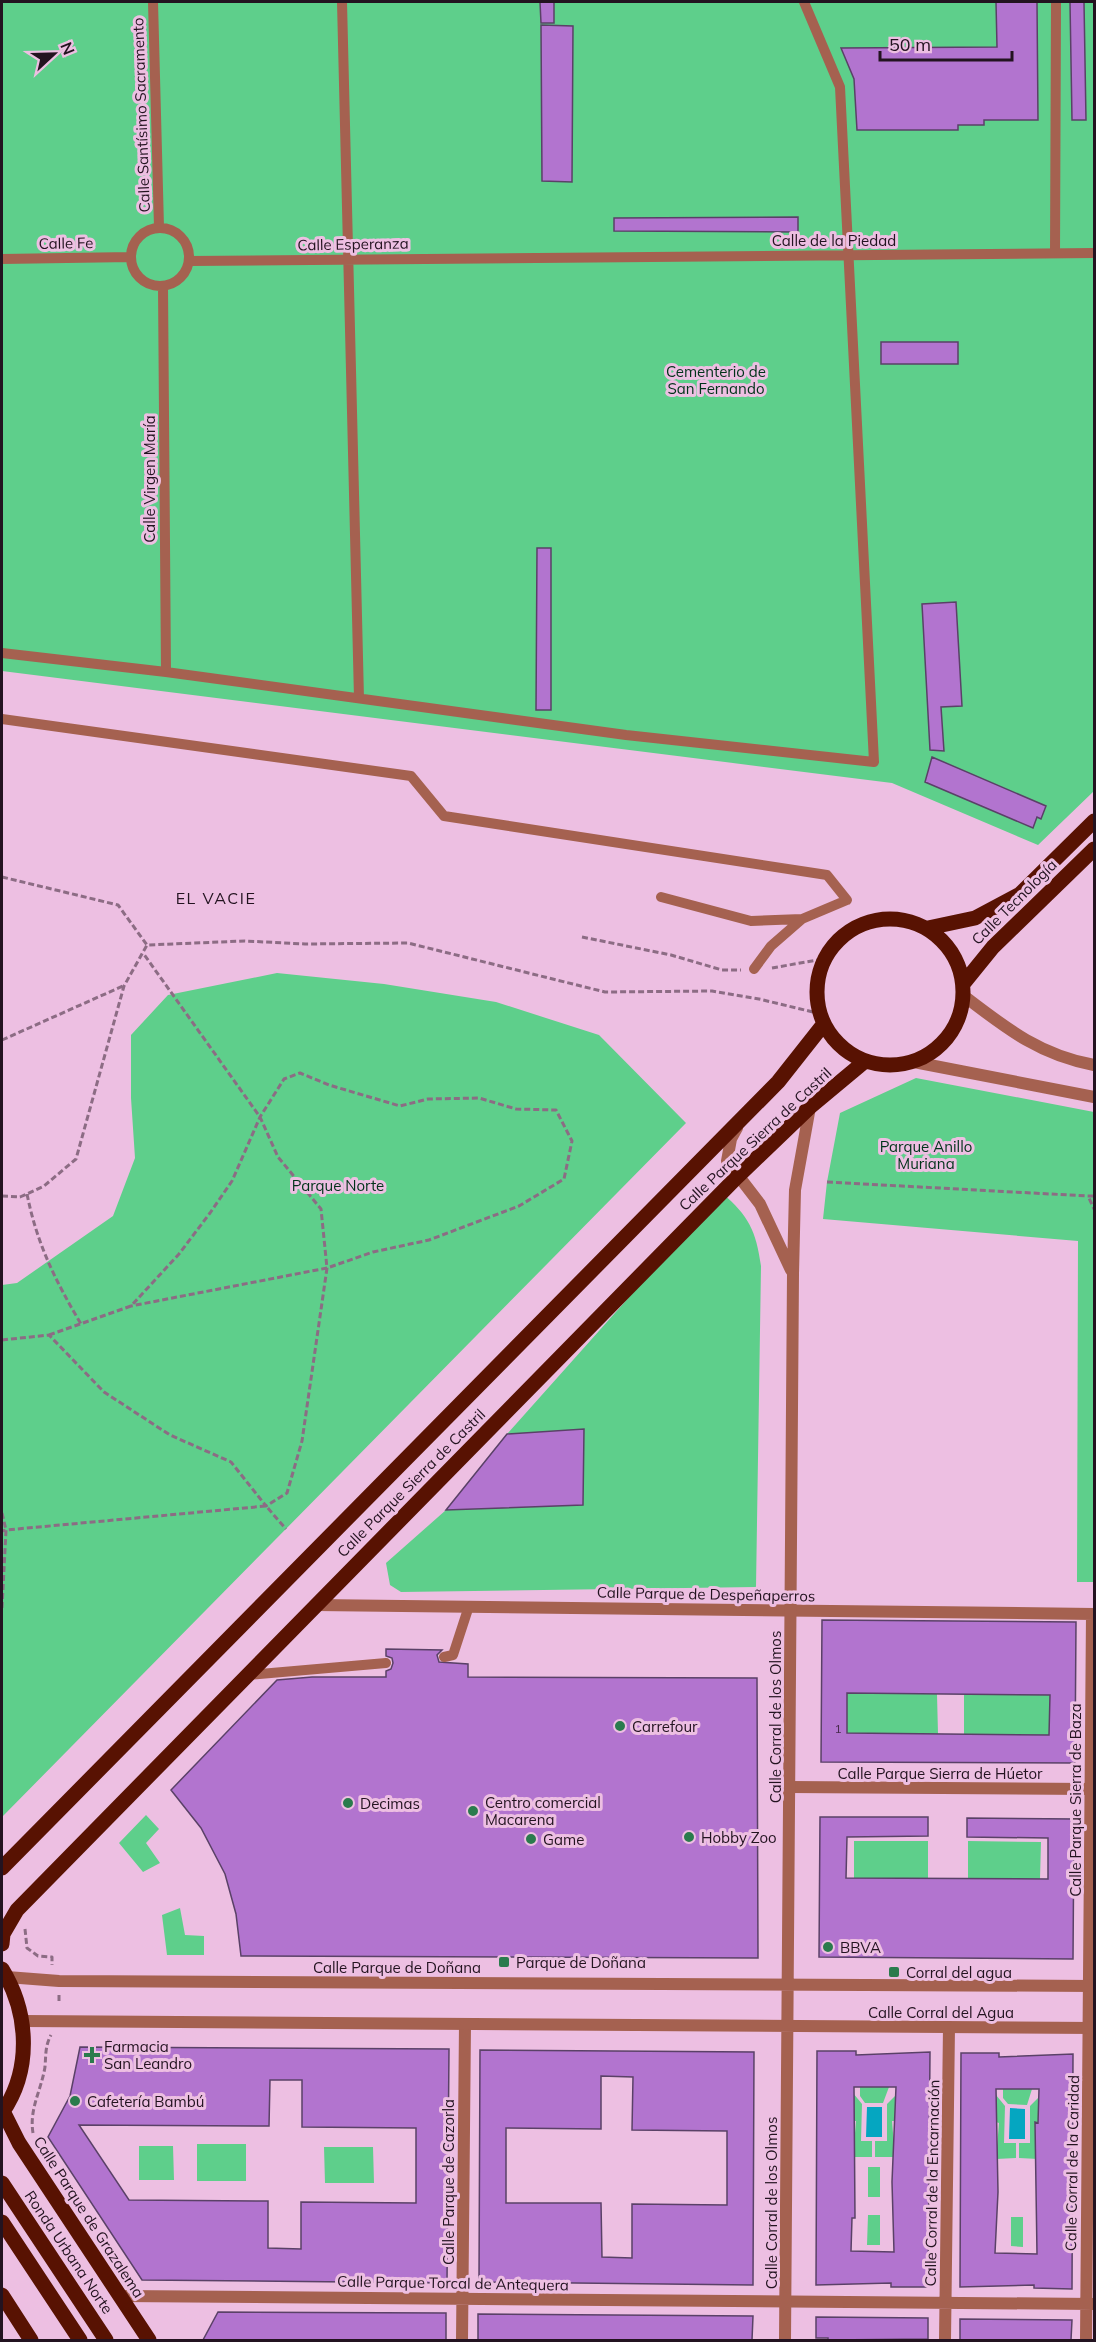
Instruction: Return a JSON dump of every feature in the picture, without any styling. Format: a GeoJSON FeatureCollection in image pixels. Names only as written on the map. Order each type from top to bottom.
{"type":"FeatureCollection","features":[{"type":"Feature","properties":{"kind":"main road","name":"Calle Tecnología"},"geometry":{"type":"LineString","coordinates":[[927,928],[975,918],[1020,894],[1095,821]]}},
{"type":"Feature","properties":{"kind":"main road","name":"Calle Tecnología"},"geometry":{"type":"LineString","coordinates":[[964,990],[993,947],[1095,849]]}},
{"type":"Feature","properties":{"kind":"main road"},"geometry":{"type":"LineString","coordinates":[[888,917],[927,928],[952,952],[964,990],[956,1024],[939,1048],[914,1062],[889,1066],[864,1062],[840,1047],[821,1019],[816,983],[823,959],[850,929],[888,917]]}},
{"type":"Feature","properties":{"kind":"main road","name":"Calle Parque Sierra de Castril"},"geometry":{"type":"LineString","coordinates":[[2,1868],[778,1082],[821,1019]]}},
{"type":"Feature","properties":{"kind":"main road","name":"Calle Parque Sierra de Castril"},"geometry":{"type":"LineString","coordinates":[[2,1944],[12,1916],[247,1675],[737,1177],[810,1107],[864,1062]]}},
{"type":"Feature","properties":{"kind":"main road"},"geometry":{"type":"LineString","coordinates":[[2,2112],[13,2094],[23,2060],[23,2021],[18,2003],[4,1973]]}},
{"type":"Feature","properties":{"kind":"main road","name":"Calle Parque de Grazalema"},"geometry":{"type":"LineString","coordinates":[[2,2112],[19,2143],[149,2340]]}},
{"type":"Feature","properties":{"kind":"main road","name":"Ronda Urbana Norte"},"geometry":{"type":"LineString","coordinates":[[2,2183],[106,2340]]}},
{"type":"Feature","properties":{"kind":"main road"},"geometry":{"type":"LineString","coordinates":[[2,2222],[80,2340]]}},
{"type":"Feature","properties":{"kind":"main road"},"geometry":{"type":"LineString","coordinates":[[2,2295],[31,2340]]}},
{"type":"Feature","properties":{"kind":"street"},"geometry":{"type":"LineString","coordinates":[[964,990],[1010,1031],[1042,1050],[1073,1061],[1095,1065]]}},
{"type":"Feature","properties":{"kind":"street"},"geometry":{"type":"LineString","coordinates":[[914,1062],[1095,1097]]}},
{"type":"Feature","properties":{"kind":"street","name":"Calle Corral de los Olmos"},"geometry":{"type":"LineString","coordinates":[[785,2340],[793,1274],[795,1190],[810,1107]]}},
{"type":"Feature","properties":{"kind":"street"},"geometry":{"type":"LineString","coordinates":[[743,1117],[731,1138],[727,1161],[737,1177],[760,1204],[793,1274]]}},
{"type":"Feature","properties":{"kind":"street","name":"Calle Parque de Despeñaperros"},"geometry":{"type":"LineString","coordinates":[[316,1605],[1093,1614]]}},
{"type":"Feature","properties":{"kind":"street","name":"Calle Parque Sierra de Baza"},"geometry":{"type":"LineString","coordinates":[[1092,1986],[1090,1789],[1093,1614]]}},
{"type":"Feature","properties":{"kind":"street","name":"Calle Parque Sierra de Húetor"},"geometry":{"type":"LineString","coordinates":[[789,1787],[1090,1789]]}},
{"type":"Feature","properties":{"kind":"street","name":"Calle Parque de Doñana"},"geometry":{"type":"LineString","coordinates":[[4,1973],[59,1981],[788,1984]]}},
{"type":"Feature","properties":{"kind":"street","name":"Calle Corral del Agua"},"geometry":{"type":"LineString","coordinates":[[788,1984],[1092,1986]]}},
{"type":"Feature","properties":{"kind":"street","name":"Calle Corral de la Caridad"},"geometry":{"type":"LineString","coordinates":[[1086,2340],[1090,2304],[1092,1986]]}},
{"type":"Feature","properties":{"kind":"street"},"geometry":{"type":"LineString","coordinates":[[23,2021],[787,2026]]}},
{"type":"Feature","properties":{"kind":"street","name":"Calle Parque de Cazorla"},"geometry":{"type":"LineString","coordinates":[[462,2340],[465,2024]]}},
{"type":"Feature","properties":{"kind":"street","name":"Calle Corral del Agua"},"geometry":{"type":"LineString","coordinates":[[787,2026],[1092,2028]]}},
{"type":"Feature","properties":{"kind":"street","name":"Calle Corral de la Encarnación"},"geometry":{"type":"LineString","coordinates":[[945,2340],[948,2027]]}},
{"type":"Feature","properties":{"kind":"street","name":"Calle Parque Torcal de Antequera"},"geometry":{"type":"LineString","coordinates":[[120,2296],[1090,2304]]}},
{"type":"Feature","properties":{"kind":"lane","name":"Calle Santísimo Sacramento"},"geometry":{"type":"LineString","coordinates":[[153,2],[159,227]]}},
{"type":"Feature","properties":{"kind":"lane"},"geometry":{"type":"LineString","coordinates":[[342,2],[359,698]]}},
{"type":"Feature","properties":{"kind":"lane"},"geometry":{"type":"LineString","coordinates":[[2,653],[166,672],[626,735],[874,762],[840,87],[804,2]]}},
{"type":"Feature","properties":{"kind":"lane"},"geometry":{"type":"LineString","coordinates":[[1055,254],[1056,2]]}},
{"type":"Feature","properties":{"kind":"lane"},"geometry":{"type":"LineString","coordinates":[[159,227],[176,233],[182,238],[189,253],[189,261],[177,281],[163,286],[154,286],[141,279],[132,266],[131,258],[135,243],[140,236],[159,227]]}},
{"type":"Feature","properties":{"kind":"lane","name":"Calle de la Piedad"},"geometry":{"type":"LineString","coordinates":[[518,258],[1095,253]]}},
{"type":"Feature","properties":{"kind":"lane","name":"Calle Fe"},"geometry":{"type":"LineString","coordinates":[[2,259],[131,258]]}},
{"type":"Feature","properties":{"kind":"lane","name":"Calle Esperanza"},"geometry":{"type":"LineString","coordinates":[[189,261],[518,258]]}},
{"type":"Feature","properties":{"kind":"lane","name":"Calle Virgen María"},"geometry":{"type":"LineString","coordinates":[[163,286],[166,672]]}},
{"type":"Feature","properties":{"kind":"lane"},"geometry":{"type":"LineString","coordinates":[[2,719],[411,776],[444,816],[827,875],[847,900],[802,919],[771,946],[754,969]]}},
{"type":"Feature","properties":{"kind":"lane"},"geometry":{"type":"LineString","coordinates":[[661,897],[751,921],[802,919]]}},
{"type":"Feature","properties":{"kind":"lane"},"geometry":{"type":"LineString","coordinates":[[444,1657],[453,1655],[469,1606]]}},
{"type":"Feature","properties":{"kind":"lane"},"geometry":{"type":"LineString","coordinates":[[247,1675],[386,1663]]}},
{"type":"Feature","properties":{"kind":"path"},"geometry":{"type":"LineString","coordinates":[[2,877],[118,905],[147,945]]}},
{"type":"Feature","properties":{"kind":"path"},"geometry":{"type":"LineString","coordinates":[[582,937],[671,955],[722,970],[780,968],[823,959]]}},
{"type":"Feature","properties":{"kind":"path"},"geometry":{"type":"LineString","coordinates":[[147,945],[245,941],[305,944],[408,944],[605,992],[712,991],[759,999],[821,1019]]}},
{"type":"Feature","properties":{"kind":"path"},"geometry":{"type":"LineString","coordinates":[[2,1196],[20,1197],[44,1186],[76,1159],[124,986],[147,945]]}},
{"type":"Feature","properties":{"kind":"path"},"geometry":{"type":"LineString","coordinates":[[4,1531],[266,1506],[287,1493],[302,1441],[327,1268],[321,1209],[278,1157],[260,1117],[143,953]]}},
{"type":"Feature","properties":{"kind":"path"},"geometry":{"type":"LineString","coordinates":[[2,1040],[124,986]]}},
{"type":"Feature","properties":{"kind":"path"},"geometry":{"type":"LineString","coordinates":[[2,1340],[50,1335],[131,1306],[327,1268],[373,1252],[429,1240],[519,1206],[564,1179],[572,1141],[556,1110],[516,1109],[479,1098],[428,1099],[400,1106],[329,1085],[300,1072],[284,1079],[260,1117],[232,1181],[210,1213],[179,1254],[131,1306]]}},
{"type":"Feature","properties":{"kind":"path"},"geometry":{"type":"LineString","coordinates":[[827,1182],[1095,1196]]}},
{"type":"Feature","properties":{"kind":"path"},"geometry":{"type":"LineString","coordinates":[[27,1194],[33,1227],[50,1271],[81,1324]]}},
{"type":"Feature","properties":{"kind":"path"},"geometry":{"type":"LineString","coordinates":[[1088,1196],[1095,1209]]}},
{"type":"Feature","properties":{"kind":"path"},"geometry":{"type":"LineString","coordinates":[[50,1335],[104,1392],[170,1435],[231,1462],[286,1529]]}},
{"type":"Feature","properties":{"kind":"path"},"geometry":{"type":"LineString","coordinates":[[2,1513],[4,1531],[2,1608]]}},
{"type":"Feature","properties":{"kind":"path"},"geometry":{"type":"LineString","coordinates":[[58,1993],[59,2004]]}},
{"type":"Feature","properties":{"kind":"green space","name":"Cementerio de San Fernando"},"geometry":{"type":"Polygon","coordinates":[[[2,2],[1094,2],[1094,791],[1038,845],[892,783],[2,671],[2,2]]]}},
{"type":"Feature","properties":{"kind":"green space","name":"Parque Norte"},"geometry":{"type":"Polygon","coordinates":[[[277,973],[384,984],[496,1002],[599,1035],[686,1123],[2,1817],[2,1285],[17,1283],[113,1216],[135,1158],[131,1098],[131,1035],[168,995],[277,973]]]}},
{"type":"Feature","properties":{"kind":"green space","name":"Parque Anillo Muriana"},"geometry":{"type":"Polygon","coordinates":[[[916,1078],[1094,1112],[1094,1582],[1077,1582],[1078,1241],[823,1219],[827,1182],[840,1113],[916,1078]]]}},
{"type":"Feature","properties":{"kind":"green space"},"geometry":{"type":"Polygon","coordinates":[[[722,1193],[739,1209],[750,1225],[757,1243],[761,1266],[756,1587],[401,1592],[390,1585],[386,1563],[446,1510],[507,1434],[722,1193]]]}},
{"type":"Feature","properties":{"kind":"green space"},"geometry":{"type":"Polygon","coordinates":[[[834,1693],[937,1694],[938,1734],[847,1733],[847,1710],[834,1693]]]}},
{"type":"Feature","properties":{"kind":"green space"},"geometry":{"type":"Polygon","coordinates":[[[964,1694],[1063,1695],[1050,1711],[1049,1735],[964,1734],[964,1694]]]}},
{"type":"Feature","properties":{"kind":"green space"},"geometry":{"type":"Polygon","coordinates":[[[146,1815],[159,1829],[146,1843],[160,1863],[143,1872],[119,1843],[146,1815]]]}},
{"type":"Feature","properties":{"kind":"green space"},"geometry":{"type":"Polygon","coordinates":[[[854,1841],[928,1841],[928,1879],[854,1878],[854,1841]]]}},
{"type":"Feature","properties":{"kind":"green space"},"geometry":{"type":"Polygon","coordinates":[[[968,1841],[1041,1842],[1040,1879],[968,1879],[968,1841]]]}},
{"type":"Feature","properties":{"kind":"green space"},"geometry":{"type":"Polygon","coordinates":[[[180,1908],[185,1935],[204,1936],[204,1955],[167,1955],[162,1915],[180,1908]]]}},
{"type":"Feature","properties":{"kind":"green space"},"geometry":{"type":"Polygon","coordinates":[[[860,2087],[889,2087],[883,2103],[865,2103],[860,2096],[860,2087]]]}},
{"type":"Feature","properties":{"kind":"green space"},"geometry":{"type":"Polygon","coordinates":[[[1003,2089],[1032,2089],[1027,2105],[1008,2104],[1003,2098],[1003,2089]]]}},
{"type":"Feature","properties":{"kind":"green space"},"geometry":{"type":"Polygon","coordinates":[[[853,2093],[862,2104],[861,2141],[872,2141],[872,2157],[853,2157],[856,2121],[853,2121],[853,2093]]]}},
{"type":"Feature","properties":{"kind":"green space"},"geometry":{"type":"Polygon","coordinates":[[[896,2095],[895,2121],[892,2121],[895,2157],[875,2157],[875,2141],[887,2141],[887,2104],[896,2095]]]}},
{"type":"Feature","properties":{"kind":"green space"},"geometry":{"type":"Polygon","coordinates":[[[996,2095],[1005,2106],[1004,2143],[1016,2143],[1016,2158],[996,2159],[999,2123],[996,2122],[996,2095]]]}},
{"type":"Feature","properties":{"kind":"green space"},"geometry":{"type":"Polygon","coordinates":[[[1039,2097],[1038,2123],[1035,2123],[1035,2151],[1038,2159],[1019,2158],[1019,2143],[1030,2143],[1030,2106],[1039,2097]]]}},
{"type":"Feature","properties":{"kind":"green space"},"geometry":{"type":"Polygon","coordinates":[[[197,2144],[246,2144],[246,2181],[197,2181],[197,2144]]]}},
{"type":"Feature","properties":{"kind":"green space"},"geometry":{"type":"Polygon","coordinates":[[[139,2146],[173,2146],[174,2180],[139,2180],[139,2146]]]}},
{"type":"Feature","properties":{"kind":"green space"},"geometry":{"type":"Polygon","coordinates":[[[324,2147],[373,2147],[374,2183],[325,2183],[324,2147]]]}},
{"type":"Feature","properties":{"kind":"green space"},"geometry":{"type":"Polygon","coordinates":[[[868,2167],[880,2167],[880,2197],[868,2197],[868,2167]]]}},
{"type":"Feature","properties":{"kind":"green space"},"geometry":{"type":"Polygon","coordinates":[[[868,2215],[880,2215],[880,2245],[867,2245],[868,2215]]]}},
{"type":"Feature","properties":{"kind":"green space"},"geometry":{"type":"Polygon","coordinates":[[[1011,2217],[1023,2217],[1023,2247],[1011,2246],[1011,2217]]]}},
{"type":"Feature","properties":{"kind":"water"},"geometry":{"type":"Polygon","coordinates":[[[867,2107],[882,2107],[882,2137],[866,2137],[867,2107]]]}},
{"type":"Feature","properties":{"kind":"water"},"geometry":{"type":"Polygon","coordinates":[[[1010,2108],[1025,2109],[1025,2139],[1009,2139],[1010,2108]]]}},
{"type":"Feature","properties":{"kind":"building"},"geometry":{"type":"Polygon","coordinates":[[[540,2],[554,2],[554,23],[541,23],[540,2]]]}},
{"type":"Feature","properties":{"kind":"building"},"geometry":{"type":"Polygon","coordinates":[[[996,2],[1037,2],[1038,120],[984,120],[984,125],[958,125],[958,130],[857,130],[854,79],[841,48],[997,47],[996,2]]]}},
{"type":"Feature","properties":{"kind":"building"},"geometry":{"type":"Polygon","coordinates":[[[1070,2],[1084,2],[1086,120],[1072,120],[1070,2]]]}},
{"type":"Feature","properties":{"kind":"building"},"geometry":{"type":"Polygon","coordinates":[[[541,25],[573,26],[572,182],[542,181],[541,25]]]}},
{"type":"Feature","properties":{"kind":"building"},"geometry":{"type":"Polygon","coordinates":[[[798,217],[798,232],[614,231],[614,218],[798,217]]]}},
{"type":"Feature","properties":{"kind":"building"},"geometry":{"type":"Polygon","coordinates":[[[881,342],[958,342],[958,364],[881,364],[881,342]]]}},
{"type":"Feature","properties":{"kind":"building"},"geometry":{"type":"Polygon","coordinates":[[[537,548],[551,548],[551,710],[536,710],[537,548]]]}},
{"type":"Feature","properties":{"kind":"building"},"geometry":{"type":"Polygon","coordinates":[[[956,602],[962,706],[941,707],[944,751],[930,750],[922,604],[956,602]]]}},
{"type":"Feature","properties":{"kind":"building"},"geometry":{"type":"Polygon","coordinates":[[[932,757],[1046,806],[1041,819],[1037,817],[1033,828],[925,782],[932,757]]]}},
{"type":"Feature","properties":{"kind":"building"},"geometry":{"type":"Polygon","coordinates":[[[584,1429],[583,1505],[446,1510],[507,1434],[584,1429]]]}},
{"type":"Feature","properties":{"kind":"building"},"geometry":{"type":"Polygon","coordinates":[[[822,1620],[1076,1622],[1075,1763],[821,1762],[822,1620]],[[847,1693],[847,1733],[1049,1735],[1050,1695],[847,1693]]]}},
{"type":"Feature","properties":{"kind":"building","name":"Centro comercial Macarena"},"geometry":{"type":"Polygon","coordinates":[[[386,1649],[442,1650],[437,1655],[439,1662],[468,1664],[468,1677],[757,1678],[758,1958],[241,1956],[236,1914],[225,1874],[201,1828],[171,1790],[277,1680],[312,1677],[386,1677],[386,1671],[391,1669],[393,1663],[392,1658],[386,1656],[386,1649]]]}},
{"type":"Feature","properties":{"kind":"building"},"geometry":{"type":"Polygon","coordinates":[[[820,1817],[928,1817],[928,1836],[847,1837],[846,1878],[1048,1879],[1048,1838],[967,1837],[967,1818],[1074,1819],[1073,1959],[819,1957],[820,1817]]]}},
{"type":"Feature","properties":{"kind":"building"},"geometry":{"type":"Polygon","coordinates":[[[80,2047],[449,2049],[447,2283],[142,2280],[48,2137],[70,2096],[80,2047]],[[270,2080],[269,2126],[79,2125],[129,2200],[268,2201],[268,2248],[301,2249],[301,2202],[416,2203],[416,2128],[302,2127],[302,2080],[270,2080]]]}},
{"type":"Feature","properties":{"kind":"building"},"geometry":{"type":"Polygon","coordinates":[[[480,2050],[754,2052],[753,2285],[479,2282],[480,2050]],[[601,2076],[601,2129],[506,2128],[506,2203],[601,2203],[602,2257],[632,2258],[632,2204],[727,2205],[727,2131],[632,2130],[633,2077],[601,2076]]]}},
{"type":"Feature","properties":{"kind":"building"},"geometry":{"type":"Polygon","coordinates":[[[817,2051],[856,2051],[856,2055],[930,2052],[928,2287],[891,2287],[891,2283],[816,2285],[817,2051]],[[854,2087],[855,2218],[852,2218],[851,2251],[894,2252],[892,2182],[896,2087],[854,2087]]]}},
{"type":"Feature","properties":{"kind":"building"},"geometry":{"type":"Polygon","coordinates":[[[961,2053],[999,2053],[999,2057],[1073,2054],[1072,2289],[1034,2288],[1034,2285],[960,2287],[961,2053]],[[996,2089],[998,2192],[995,2253],[1037,2254],[1035,2122],[1038,2123],[1039,2089],[996,2089]]]}},
{"type":"Feature","properties":{"kind":"building"},"geometry":{"type":"Polygon","coordinates":[[[218,2312],[446,2313],[446,2340],[203,2340],[218,2312]]]}},
{"type":"Feature","properties":{"kind":"building"},"geometry":{"type":"Polygon","coordinates":[[[478,2314],[753,2316],[752,2340],[478,2340],[478,2314]]]}},
{"type":"Feature","properties":{"kind":"building"},"geometry":{"type":"Polygon","coordinates":[[[816,2317],[928,2318],[928,2339],[828,2340],[828,2338],[816,2338],[816,2317]]]}},
{"type":"Feature","properties":{"kind":"building"},"geometry":{"type":"Polygon","coordinates":[[[960,2319],[1072,2320],[1071,2340],[960,2340],[960,2319]]]}},
{"type":"Feature","properties":{"kind":"place","name":"Carrefour"},"geometry":{"type":"Point","coordinates":[620,1726]}},
{"type":"Feature","properties":{"kind":"place","name":"Decimas"},"geometry":{"type":"Point","coordinates":[348,1803]}},
{"type":"Feature","properties":{"kind":"place","name":"Centro comercial Macarena"},"geometry":{"type":"Point","coordinates":[473,1811]}},
{"type":"Feature","properties":{"kind":"place","name":"Hobby Zoo"},"geometry":{"type":"Point","coordinates":[689,1837]}},
{"type":"Feature","properties":{"kind":"place","name":"Game"},"geometry":{"type":"Point","coordinates":[531,1839]}},
{"type":"Feature","properties":{"kind":"place","name":"BBVA"},"geometry":{"type":"Point","coordinates":[828,1947]}},
{"type":"Feature","properties":{"kind":"place","name":"Parque de Doñana"},"geometry":{"type":"Point","coordinates":[504,1962]}},
{"type":"Feature","properties":{"kind":"place","name":"Corral del agua"},"geometry":{"type":"Point","coordinates":[894,1972]}},
{"type":"Feature","properties":{"kind":"place","name":"Farmacia San Leandro"},"geometry":{"type":"Point","coordinates":[92,2055]}},
{"type":"Feature","properties":{"kind":"place","name":"Cafetería Bambú"},"geometry":{"type":"Point","coordinates":[75,2101]}},
{"type":"Feature","properties":{"kind":"district","name":"EL VACIE"},"geometry":{"type":"Point","coordinates":[216,898]}}]}
